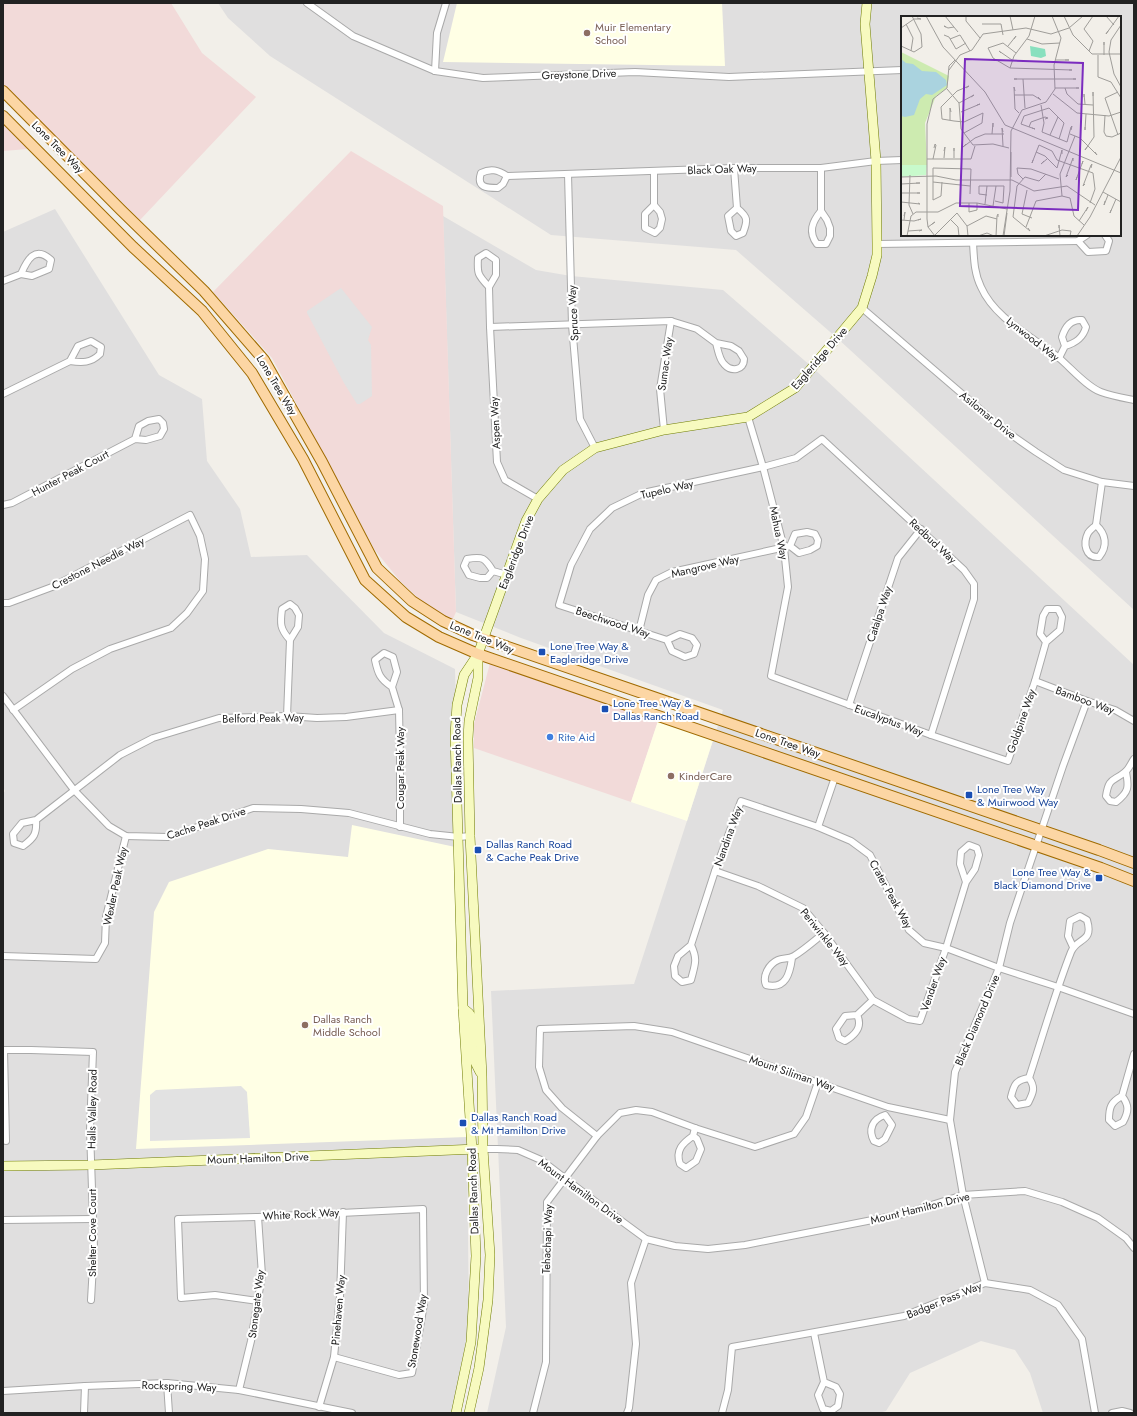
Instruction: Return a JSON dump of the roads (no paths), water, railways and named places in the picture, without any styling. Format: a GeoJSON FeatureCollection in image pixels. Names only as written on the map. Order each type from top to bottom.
{"type":"FeatureCollection","features":[{"type":"Feature","properties":{"kind":"main road","name":"Lone Tree Way"},"geometry":{"type":"LineString","coordinates":[[3,91],[204,291],[264,360],[322,462],[377,568],[412,601],[443,621],[483,639],[1042,830],[1134,863]]}},
{"type":"Feature","properties":{"kind":"main road","name":"Lone Tree Way"},"geometry":{"type":"LineString","coordinates":[[3,116],[134,247],[202,311],[252,373],[303,459],[365,580],[406,617],[439,637],[478,654],[1101,868],[1134,881]]}},
{"type":"Feature","properties":{"kind":"main road"},"geometry":{"type":"LineString","coordinates":[[656,716],[661,710],[671,709],[715,724],[726,722]]}},
{"type":"Feature","properties":{"kind":"street","name":"Greystone Drive"},"geometry":{"type":"LineString","coordinates":[[307,3],[352,36],[435,71],[483,78],[635,72],[730,77],[901,70]]}},
{"type":"Feature","properties":{"kind":"street"},"geometry":{"type":"LineString","coordinates":[[435,71],[437,33],[446,3]]}},
{"type":"Feature","properties":{"kind":"street","name":"Eagleridge Drive"},"geometry":{"type":"LineString","coordinates":[[478,654],[526,521],[538,499],[563,470],[595,448],[664,430],[748,417],[795,388],[862,308],[872,276],[877,244],[876,161],[865,24],[867,3]]}},
{"type":"Feature","properties":{"kind":"street","name":"Black Oak Way"},"geometry":{"type":"LineString","coordinates":[[506,176],[734,168],[821,168],[876,161],[901,160]]}},
{"type":"Feature","properties":{"kind":"street"},"geometry":{"type":"LineString","coordinates":[[734,168],[737,208]]}},
{"type":"Feature","properties":{"kind":"street"},"geometry":{"type":"LineString","coordinates":[[821,168],[821,211],[828,220],[830,228],[830,236],[826,244],[817,244],[814,240],[811,229],[814,219],[821,211]]}},
{"type":"Feature","properties":{"kind":"street"},"geometry":{"type":"LineString","coordinates":[[654,171],[654,205]]}},
{"type":"Feature","properties":{"kind":"street","name":"Spruce Way"},"geometry":{"type":"LineString","coordinates":[[568,174],[572,325],[580,419],[595,448]]}},
{"type":"Feature","properties":{"kind":"street"},"geometry":{"type":"LineString","coordinates":[[877,244],[1078,241],[1086,236]]}},
{"type":"Feature","properties":{"kind":"street"},"geometry":{"type":"LineString","coordinates":[[1078,241],[1088,252],[1106,251],[1109,241],[1106,236]]}},
{"type":"Feature","properties":{"kind":"street","name":"Lynwood Way"},"geometry":{"type":"LineString","coordinates":[[972,243],[976,273],[981,288],[992,305],[1012,324],[1059,358],[1078,376],[1101,392],[1134,400]]}},
{"type":"Feature","properties":{"kind":"street"},"geometry":{"type":"LineString","coordinates":[[3,281],[21,274],[32,276],[49,269],[50,260],[45,255],[40,253],[33,256],[26,261],[21,274]]}},
{"type":"Feature","properties":{"kind":"street"},"geometry":{"type":"LineString","coordinates":[[486,253],[496,260],[496,275],[489,288],[480,278],[477,271],[478,258],[486,253]]}},
{"type":"Feature","properties":{"kind":"street","name":"Aspen Way"},"geometry":{"type":"LineString","coordinates":[[489,288],[497,462],[505,480],[538,499]]}},
{"type":"Feature","properties":{"kind":"street","name":"Asilomar Drive"},"geometry":{"type":"LineString","coordinates":[[862,308],[1004,429],[1064,470],[1102,482],[1134,486]]}},
{"type":"Feature","properties":{"kind":"street"},"geometry":{"type":"LineString","coordinates":[[1059,358],[1066,346],[1075,344],[1084,335],[1086,327],[1082,320],[1076,320],[1068,325],[1062,337],[1066,346]]}},
{"type":"Feature","properties":{"kind":"street"},"geometry":{"type":"LineString","coordinates":[[490,327],[671,321],[698,329],[716,343],[731,346],[739,351],[744,359],[743,366],[733,370],[729,369],[723,364],[716,343]]}},
{"type":"Feature","properties":{"kind":"street","name":"Sumac Way"},"geometry":{"type":"LineString","coordinates":[[664,430],[660,390],[671,321]]}},
{"type":"Feature","properties":{"kind":"street"},"geometry":{"type":"LineString","coordinates":[[3,394],[70,360],[78,346],[91,341],[101,347],[100,354],[94,360],[80,363],[70,360]]}},
{"type":"Feature","properties":{"kind":"street","name":"Mahua Way"},"geometry":{"type":"LineString","coordinates":[[748,417],[787,547],[788,587],[771,676]]}},
{"type":"Feature","properties":{"kind":"street","name":"Hunter Peak Court"},"geometry":{"type":"LineString","coordinates":[[3,504],[12,503],[135,439],[146,440],[160,436],[164,429],[163,423],[159,418],[148,421],[139,426],[135,439]]}},
{"type":"Feature","properties":{"kind":"street","name":"Redbud Way"},"geometry":{"type":"LineString","coordinates":[[763,467],[796,458],[822,438],[964,570],[974,584],[974,599],[931,735]]}},
{"type":"Feature","properties":{"kind":"street","name":"Tupelo Way"},"geometry":{"type":"LineString","coordinates":[[559,605],[571,565],[590,529],[612,508],[643,493],[763,467]]}},
{"type":"Feature","properties":{"kind":"street"},"geometry":{"type":"LineString","coordinates":[[1096,525],[1101,530],[1104,537],[1105,546],[1103,553],[1099,557],[1094,558],[1088,554],[1086,550],[1086,539],[1089,531],[1096,525],[1102,482]]}},
{"type":"Feature","properties":{"kind":"street","name":"Crestone Needle Way"},"geometry":{"type":"LineString","coordinates":[[3,603],[10,603],[52,587],[190,515],[200,536],[205,560],[203,591],[188,613],[171,628],[110,649],[72,669],[13,710]]}},
{"type":"Feature","properties":{"kind":"street","name":"Catalpa Way"},"geometry":{"type":"LineString","coordinates":[[849,705],[898,558],[921,529]]}},
{"type":"Feature","properties":{"kind":"street"},"geometry":{"type":"LineString","coordinates":[[807,532],[815,534],[818,540],[817,546],[799,553],[787,547],[795,534],[807,532]]}},
{"type":"Feature","properties":{"kind":"street","name":"Mangrove Way"},"geometry":{"type":"LineString","coordinates":[[638,631],[648,595],[656,580],[672,572],[787,547]]}},
{"type":"Feature","properties":{"kind":"street"},"geometry":{"type":"LineString","coordinates":[[494,571],[487,578],[480,578],[469,575],[464,566],[467,559],[478,557],[487,560],[494,571],[507,575]]}},
{"type":"Feature","properties":{"kind":"street"},"geometry":{"type":"LineString","coordinates":[[287,716],[290,640],[298,627],[298,615],[295,608],[290,604],[282,609],[280,621],[282,631],[290,640]]}},
{"type":"Feature","properties":{"kind":"street","name":"Beechwood Way"},"geometry":{"type":"LineString","coordinates":[[559,605],[667,640]]}},
{"type":"Feature","properties":{"kind":"street"},"geometry":{"type":"LineString","coordinates":[[1047,609],[1058,609],[1062,617],[1060,630],[1046,642],[1040,634],[1043,616],[1047,609]]}},
{"type":"Feature","properties":{"kind":"street"},"geometry":{"type":"LineString","coordinates":[[680,634],[692,638],[697,645],[694,654],[685,657],[672,651],[667,640],[680,634]]}},
{"type":"Feature","properties":{"kind":"street","name":"Goldpine Way"},"geometry":{"type":"LineString","coordinates":[[1008,761],[1035,681],[1046,642]]}},
{"type":"Feature","properties":{"kind":"street"},"geometry":{"type":"LineString","coordinates":[[384,653],[393,657],[397,672],[392,687],[383,681],[378,672],[375,660],[384,653]]}},
{"type":"Feature","properties":{"kind":"street","name":"Dallas Ranch Road"},"geometry":{"type":"LineString","coordinates":[[469,1413],[479,1368],[488,1300],[490,1255],[483,1149],[482,1076],[470,836],[468,733],[478,678],[478,654]]}},
{"type":"Feature","properties":{"kind":"street","name":"Dallas Ranch Road"},"geometry":{"type":"LineString","coordinates":[[456,1413],[471,1342],[476,1256],[472,1150],[463,1008],[455,736],[457,705],[464,675],[478,654]]}},
{"type":"Feature","properties":{"kind":"street","name":"Eucalyptus Way"},"geometry":{"type":"LineString","coordinates":[[771,676],[931,735],[1008,761]]}},
{"type":"Feature","properties":{"kind":"street","name":"Bamboo Way"},"geometry":{"type":"LineString","coordinates":[[1035,681],[1115,710],[1134,721]]}},
{"type":"Feature","properties":{"kind":"street","name":"Cougar Peak Way"},"geometry":{"type":"LineString","coordinates":[[392,687],[399,710],[400,827]]}},
{"type":"Feature","properties":{"kind":"street","name":"Cache Peak Drive"},"geometry":{"type":"LineString","coordinates":[[3,696],[74,790],[109,826],[126,836],[168,837],[253,808],[301,809],[349,813],[430,834],[459,837],[470,836]]}},
{"type":"Feature","properties":{"kind":"street","name":"Black Diamond Drive"},"geometry":{"type":"LineString","coordinates":[[985,1282],[963,1195],[950,1120],[955,1072],[998,968],[1010,923],[1087,701]]}},
{"type":"Feature","properties":{"kind":"street","name":"Belford Peak Way"},"geometry":{"type":"LineString","coordinates":[[36,820],[37,829],[32,839],[23,846],[14,843],[13,834],[22,823],[36,820],[120,755],[153,738],[219,718],[287,716],[318,718],[346,717],[399,710]]}},
{"type":"Feature","properties":{"kind":"street"},"geometry":{"type":"LineString","coordinates":[[1126,772],[1128,790],[1122,798],[1116,802],[1110,801],[1106,796],[1112,780],[1126,772],[1134,759]]}},
{"type":"Feature","properties":{"kind":"street"},"geometry":{"type":"LineString","coordinates":[[818,827],[835,777]]}},
{"type":"Feature","properties":{"kind":"street","name":"Crater Peak Way"},"geometry":{"type":"LineString","coordinates":[[741,801],[818,827],[851,841],[870,855],[909,930],[924,943],[946,948],[998,968],[1058,987],[1134,1014]]}},
{"type":"Feature","properties":{"kind":"street","name":"Nandina Way"},"geometry":{"type":"LineString","coordinates":[[691,945],[715,871],[741,801]]}},
{"type":"Feature","properties":{"kind":"street","name":"Wexler Peak Way"},"geometry":{"type":"LineString","coordinates":[[3,956],[96,959],[105,943],[106,917],[126,836]]}},
{"type":"Feature","properties":{"kind":"street","name":"Vender Way"},"geometry":{"type":"LineString","coordinates":[[920,1021],[946,948],[966,882],[975,869],[979,855],[977,848],[969,845],[961,852],[960,864],[966,882]]}},
{"type":"Feature","properties":{"kind":"street","name":"Periwinkle Way"},"geometry":{"type":"LineString","coordinates":[[715,871],[758,886],[803,908],[824,933],[873,1000],[908,1019],[920,1021]]}},
{"type":"Feature","properties":{"kind":"street"},"geometry":{"type":"LineString","coordinates":[[1030,1078],[1020,1079],[1014,1086],[1011,1097],[1017,1105],[1028,1103],[1034,1091],[1033,1083],[1030,1078],[1058,987],[1073,947],[1086,938],[1090,928],[1087,920],[1080,916],[1070,921],[1068,936],[1073,947]]}},
{"type":"Feature","properties":{"kind":"street"},"geometry":{"type":"LineString","coordinates":[[792,958],[791,971],[785,981],[774,987],[766,985],[764,980],[765,974],[770,967],[778,960],[792,958],[824,933]]}},
{"type":"Feature","properties":{"kind":"street"},"geometry":{"type":"LineString","coordinates":[[691,945],[695,955],[695,965],[691,980],[682,982],[675,976],[674,966],[678,956],[691,945]]}},
{"type":"Feature","properties":{"kind":"street"},"geometry":{"type":"LineString","coordinates":[[857,1015],[860,1020],[859,1027],[855,1034],[845,1041],[839,1038],[836,1029],[846,1016],[857,1015],[873,1000]]}},
{"type":"Feature","properties":{"kind":"street"},"geometry":{"type":"LineString","coordinates":[[463,1008],[471,1016],[473,1058],[482,1076]]}},
{"type":"Feature","properties":{"kind":"street","name":"Mount Siliman Way"},"geometry":{"type":"LineString","coordinates":[[597,1136],[562,1108],[546,1090],[540,1067],[540,1029],[634,1026],[672,1032],[888,1107],[950,1120]]}},
{"type":"Feature","properties":{"kind":"street"},"geometry":{"type":"LineString","coordinates":[[4,1050],[6,1141]]}},
{"type":"Feature","properties":{"kind":"street","name":"Halls Valley Road"},"geometry":{"type":"LineString","coordinates":[[4,1050],[93,1052],[90,1130],[92,1165]]}},
{"type":"Feature","properties":{"kind":"street"},"geometry":{"type":"LineString","coordinates":[[1122,1096],[1127,1103],[1128,1110],[1123,1122],[1115,1126],[1108,1120],[1109,1111],[1113,1101],[1122,1096],[1134,1054]]}},
{"type":"Feature","properties":{"kind":"street","name":"Tehachapi Way"},"geometry":{"type":"LineString","coordinates":[[533,1413],[546,1362],[547,1202],[597,1136],[620,1113],[636,1110],[652,1112],[695,1128],[755,1146],[794,1134],[806,1117],[818,1082]]}},
{"type":"Feature","properties":{"kind":"street"},"geometry":{"type":"LineString","coordinates":[[885,1115],[888,1107]]}},
{"type":"Feature","properties":{"kind":"street"},"geometry":{"type":"LineString","coordinates":[[694,1136],[682,1144],[678,1158],[680,1164],[686,1168],[696,1161],[701,1149],[697,1139],[694,1136],[695,1128]]}},
{"type":"Feature","properties":{"kind":"street","name":"Mount Hamilton Drive"},"geometry":{"type":"LineString","coordinates":[[3,1166],[92,1165],[483,1149],[518,1150],[541,1160],[646,1239],[676,1246],[708,1249],[745,1245],[903,1214],[963,1195],[1025,1191],[1062,1202],[1098,1218],[1126,1238],[1134,1248]]}},
{"type":"Feature","properties":{"kind":"street","name":"Shelter Cove Court"},"geometry":{"type":"LineString","coordinates":[[91,1300],[94,1248],[92,1165]]}},
{"type":"Feature","properties":{"kind":"street","name":"White Rock Way"},"geometry":{"type":"LineString","coordinates":[[258,1300],[215,1295],[181,1298],[178,1219],[258,1217],[423,1209]]}},
{"type":"Feature","properties":{"kind":"street","name":"Stonewood Way"},"geometry":{"type":"LineString","coordinates":[[334,1357],[399,1375],[412,1373],[424,1304],[423,1209]]}},
{"type":"Feature","properties":{"kind":"street","name":"Pinehaven Way"},"geometry":{"type":"LineString","coordinates":[[319,1407],[334,1357],[340,1296],[343,1212]]}},
{"type":"Feature","properties":{"kind":"street","name":"Stonegate Way"},"geometry":{"type":"LineString","coordinates":[[239,1390],[251,1341],[262,1275],[258,1217]]}},
{"type":"Feature","properties":{"kind":"street"},"geometry":{"type":"LineString","coordinates":[[3,1220],[93,1219]]}},
{"type":"Feature","properties":{"kind":"street"},"geometry":{"type":"LineString","coordinates":[[627,1413],[629,1408],[636,1344],[631,1283],[646,1239]]}},
{"type":"Feature","properties":{"kind":"street","name":"Badger Pass Way"},"geometry":{"type":"LineString","coordinates":[[722,1413],[728,1390],[732,1347],[904,1316],[985,1282],[1030,1290],[1058,1305],[1082,1339],[1095,1413]]}},
{"type":"Feature","properties":{"kind":"street"},"geometry":{"type":"LineString","coordinates":[[814,1333],[824,1382],[818,1395],[823,1409],[830,1411],[838,1406],[840,1394],[836,1387],[824,1382]]}},
{"type":"Feature","properties":{"kind":"street"},"geometry":{"type":"LineString","coordinates":[[167,1383],[169,1413]]}},
{"type":"Feature","properties":{"kind":"street","name":"Rockspring Way"},"geometry":{"type":"LineString","coordinates":[[3,1391],[167,1383],[239,1390],[352,1413]]}},
{"type":"Feature","properties":{"kind":"street"},"geometry":{"type":"LineString","coordinates":[[84,1413],[85,1386]]}},
{"type":"Feature","properties":{"kind":"street"},"geometry":{"type":"LineString","coordinates":[[1112,1413],[1122,1411],[1130,1413]]}},
{"type":"Feature","properties":{"kind":"place","name":"Muir Elementary School"},"geometry":{"type":"Point","coordinates":[587,33]}},
{"type":"Feature","properties":{"kind":"place","name":"Lone Tree Way & Eagleridge Drive"},"geometry":{"type":"Point","coordinates":[542,652]}},
{"type":"Feature","properties":{"kind":"place","name":"Lone Tree Way & Dallas Ranch Road"},"geometry":{"type":"Point","coordinates":[605,709]}},
{"type":"Feature","properties":{"kind":"place","name":"Rite Aid"},"geometry":{"type":"Point","coordinates":[550,737]}},
{"type":"Feature","properties":{"kind":"place","name":"KinderCare"},"geometry":{"type":"Point","coordinates":[671,776]}},
{"type":"Feature","properties":{"kind":"place","name":"Lone Tree Way & Muirwood Way"},"geometry":{"type":"Point","coordinates":[969,795]}},
{"type":"Feature","properties":{"kind":"place","name":"Dallas Ranch Road & Cache Peak Drive"},"geometry":{"type":"Point","coordinates":[478,850]}},
{"type":"Feature","properties":{"kind":"place","name":"Lone Tree Way & Black Diamond Drive"},"geometry":{"type":"Point","coordinates":[1099,878]}},
{"type":"Feature","properties":{"kind":"place","name":"Dallas Ranch Middle School"},"geometry":{"type":"Point","coordinates":[305,1025]}},
{"type":"Feature","properties":{"kind":"place","name":"Dallas Ranch Road & Mt Hamilton Drive"},"geometry":{"type":"Point","coordinates":[463,1123]}}]}
